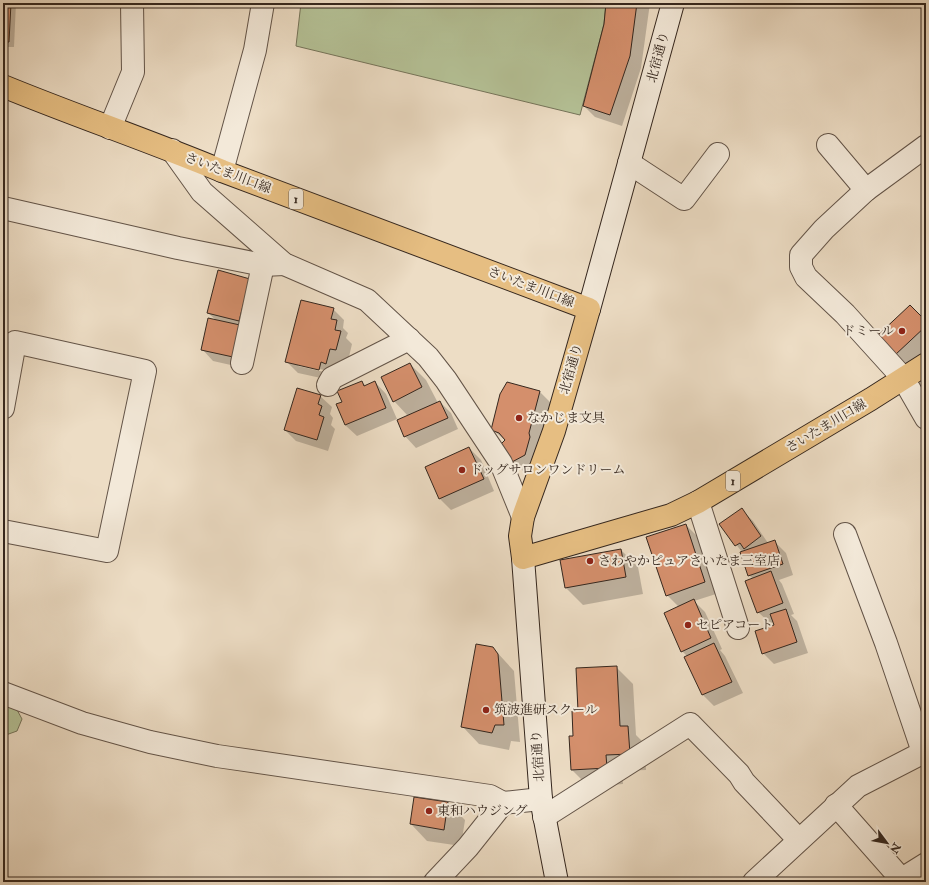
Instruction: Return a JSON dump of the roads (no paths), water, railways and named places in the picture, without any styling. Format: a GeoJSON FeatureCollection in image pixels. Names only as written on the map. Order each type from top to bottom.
{"type":"FeatureCollection","features":[{"type":"Feature","properties":{"kind":"main road","name":"さいたま川口線"},"geometry":{"type":"LineString","coordinates":[[3,86],[110,128],[172,150],[222,171],[589,309]]}},
{"type":"Feature","properties":{"kind":"main road","name":"北宿通り"},"geometry":{"type":"LineString","coordinates":[[523,558],[520,536],[523,517],[554,431],[589,309]]}},
{"type":"Feature","properties":{"kind":"main road","name":"さいたま川口線"},"geometry":{"type":"LineString","coordinates":[[523,558],[671,514],[698,502],[871,399],[926,364]]}},
{"type":"Feature","properties":{"kind":"street"},"geometry":{"type":"LineString","coordinates":[[110,128],[133,72],[132,3]]}},
{"type":"Feature","properties":{"kind":"street"},"geometry":{"type":"LineString","coordinates":[[222,171],[255,50],[263,3]]}},
{"type":"Feature","properties":{"kind":"street","name":"北宿通り"},"geometry":{"type":"LineString","coordinates":[[589,309],[672,3]]}},
{"type":"Feature","properties":{"kind":"street"},"geometry":{"type":"LineString","coordinates":[[828,145],[866,190]]}},
{"type":"Feature","properties":{"kind":"street"},"geometry":{"type":"LineString","coordinates":[[926,146],[866,190],[808,246],[801,256],[801,267],[806,277],[850,319],[904,378],[926,418]]}},
{"type":"Feature","properties":{"kind":"street"},"geometry":{"type":"LineString","coordinates":[[172,150],[202,192],[274,264]]}},
{"type":"Feature","properties":{"kind":"street"},"geometry":{"type":"LineString","coordinates":[[629,163],[684,199],[718,154]]}},
{"type":"Feature","properties":{"kind":"street"},"geometry":{"type":"LineString","coordinates":[[3,208],[178,248],[274,264],[367,300],[428,357],[446,380],[475,421],[501,464],[523,517]]}},
{"type":"Feature","properties":{"kind":"street"},"geometry":{"type":"LineString","coordinates":[[242,363],[274,264]]}},
{"type":"Feature","properties":{"kind":"street"},"geometry":{"type":"LineString","coordinates":[[328,385],[332,378],[409,339]]}},
{"type":"Feature","properties":{"kind":"street"},"geometry":{"type":"LineString","coordinates":[[3,408],[15,342],[145,371],[107,551],[3,531]]}},
{"type":"Feature","properties":{"kind":"street"},"geometry":{"type":"LineString","coordinates":[[698,502],[738,628]]}},
{"type":"Feature","properties":{"kind":"street"},"geometry":{"type":"LineString","coordinates":[[767,878],[798,839],[858,786],[925,751],[845,534]]}},
{"type":"Feature","properties":{"kind":"street","name":"北宿通り"},"geometry":{"type":"LineString","coordinates":[[523,558],[543,808],[557,882]]}},
{"type":"Feature","properties":{"kind":"street"},"geometry":{"type":"LineString","coordinates":[[3,693],[82,723],[150,742],[217,756],[490,796],[503,804],[543,808],[690,724],[739,774],[744,782],[798,839]]}},
{"type":"Feature","properties":{"kind":"street"},"geometry":{"type":"LineString","coordinates":[[435,882],[468,846],[503,804]]}},
{"type":"Feature","properties":{"kind":"street"},"geometry":{"type":"LineString","coordinates":[[836,805],[903,880],[926,864]]}},
{"type":"Feature","properties":{"kind":"place","name":"ドミール"},"geometry":{"type":"Point","coordinates":[902,331]}},
{"type":"Feature","properties":{"kind":"place","name":"なかじま文具"},"geometry":{"type":"Point","coordinates":[519,418]}},
{"type":"Feature","properties":{"kind":"place","name":"ドッグサロンワンドリーム"},"geometry":{"type":"Point","coordinates":[462,470]}},
{"type":"Feature","properties":{"kind":"place","name":"さわやかピュアさいたま三室店"},"geometry":{"type":"Point","coordinates":[590,561]}},
{"type":"Feature","properties":{"kind":"place","name":"セピアコート"},"geometry":{"type":"Point","coordinates":[688,625]}},
{"type":"Feature","properties":{"kind":"place","name":"筑波進研スクール"},"geometry":{"type":"Point","coordinates":[486,710]}},
{"type":"Feature","properties":{"kind":"place","name":"東和ハウジング"},"geometry":{"type":"Point","coordinates":[429,811]}}]}
